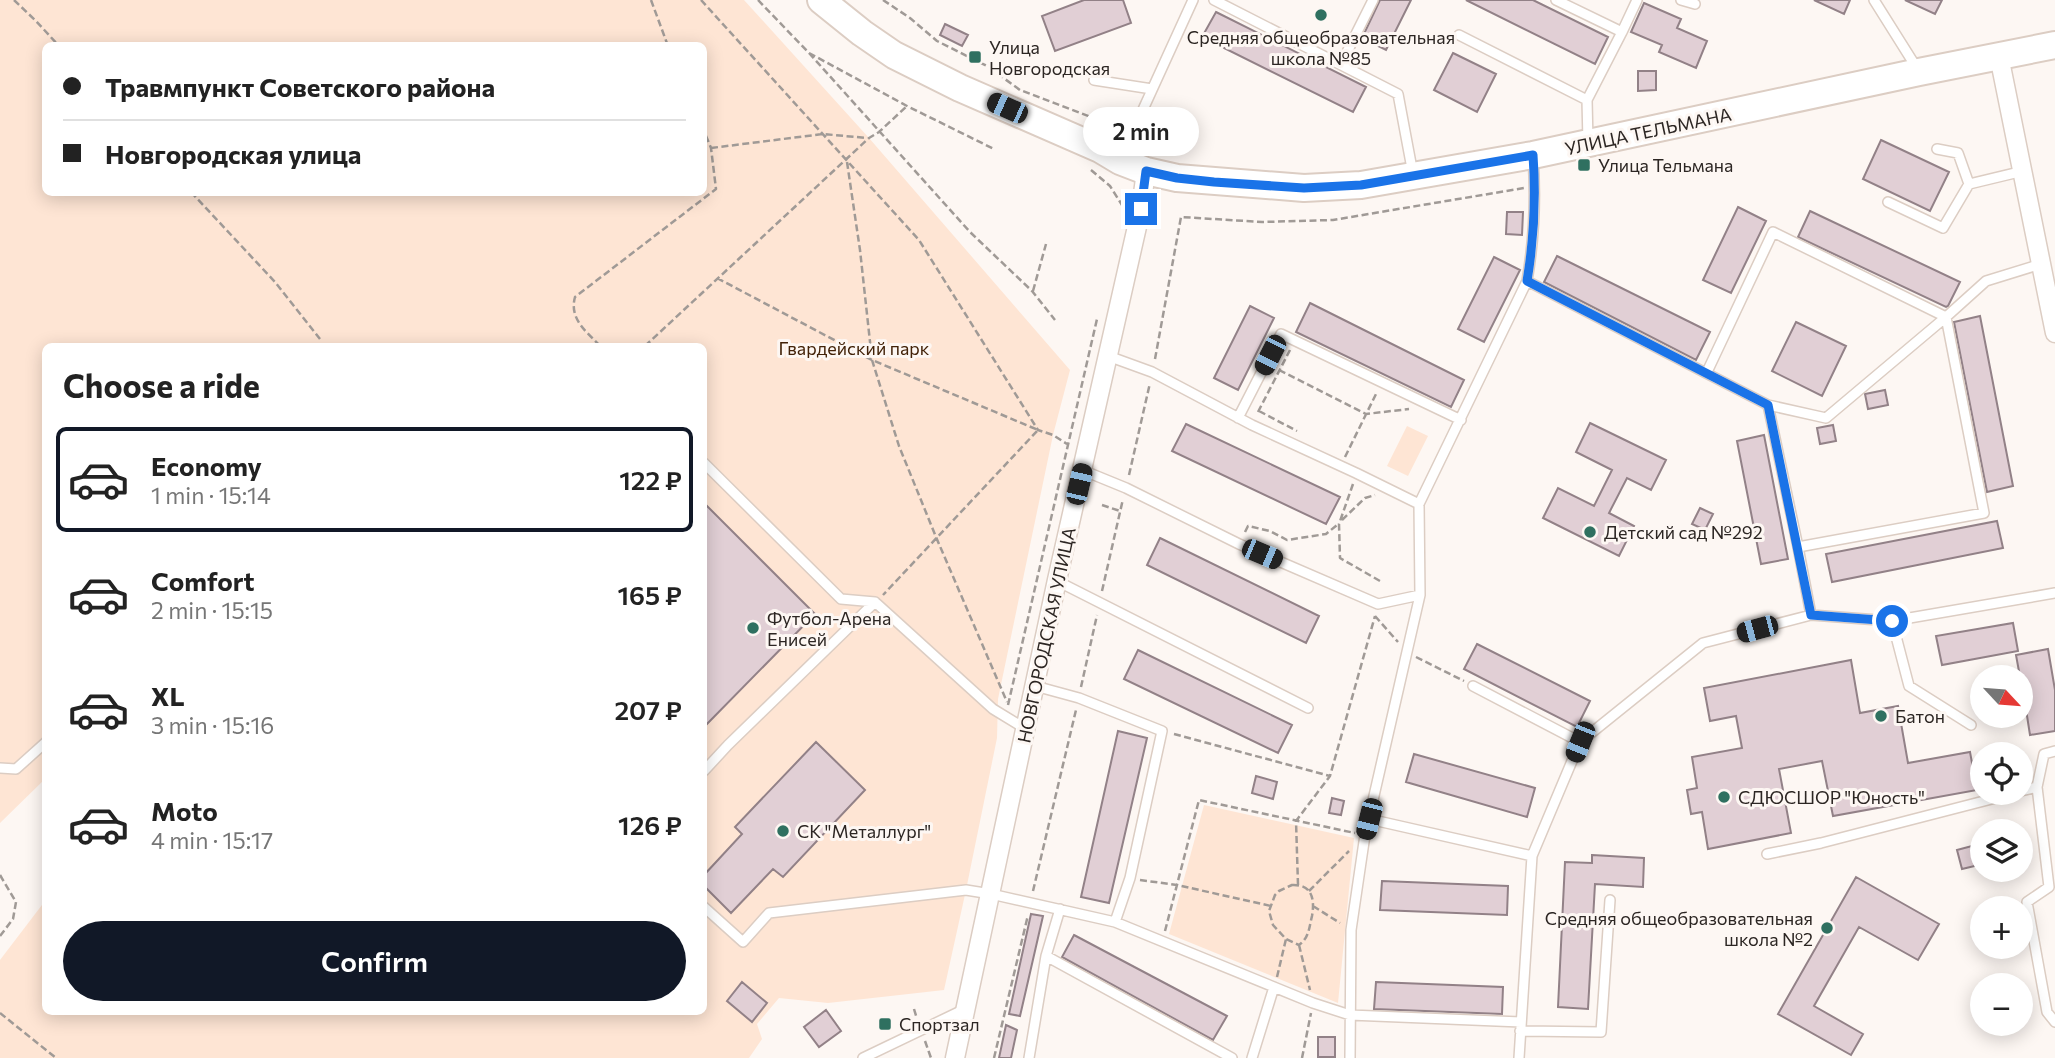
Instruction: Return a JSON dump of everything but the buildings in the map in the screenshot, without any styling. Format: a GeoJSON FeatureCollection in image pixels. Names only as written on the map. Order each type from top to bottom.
{"type":"FeatureCollection","features":[{"type":"Feature","properties":{"kind":"main road","name":"УЛИЦА ТЕЛЬМАНА"},"geometry":{"type":"LineString","coordinates":[[821,0],[894,55],[960,88],[1100,149],[1119,161],[1177,178],[1304,188],[1361,185],[1533,155],[2055,45]]}},
{"type":"Feature","properties":{"kind":"street"},"geometry":{"type":"LineString","coordinates":[[1999,56],[2055,333]]}},
{"type":"Feature","properties":{"kind":"street","name":"НОВГОРОДСКАЯ УЛИЦА"},"geometry":{"type":"LineString","coordinates":[[955,1058],[1056,580],[1141,209],[1146,171]]}},
{"type":"Feature","properties":{"kind":"lane"},"geometry":{"type":"LineString","coordinates":[[1119,161],[1193,0]]}},
{"type":"Feature","properties":{"kind":"lane"},"geometry":{"type":"LineString","coordinates":[[1214,0],[1398,94],[1414,176]]}},
{"type":"Feature","properties":{"kind":"lane"},"geometry":{"type":"LineString","coordinates":[[1341,64],[1373,0]]}},
{"type":"Feature","properties":{"kind":"lane"},"geometry":{"type":"LineString","coordinates":[[1556,0],[1573,4],[1622,32]]}},
{"type":"Feature","properties":{"kind":"lane"},"geometry":{"type":"LineString","coordinates":[[1588,144],[1587,100],[1637,0]]}},
{"type":"Feature","properties":{"kind":"lane"},"geometry":{"type":"LineString","coordinates":[[1681,0],[1695,4]]}},
{"type":"Feature","properties":{"kind":"lane"},"geometry":{"type":"LineString","coordinates":[[1874,0],[1919,72]]}},
{"type":"Feature","properties":{"kind":"lane"},"geometry":{"type":"LineString","coordinates":[[1459,36],[1587,100]]}},
{"type":"Feature","properties":{"kind":"lane"},"geometry":{"type":"LineString","coordinates":[[1094,80],[1152,89]]}},
{"type":"Feature","properties":{"kind":"lane"},"geometry":{"type":"LineString","coordinates":[[1937,149],[1958,153],[1969,184]]}},
{"type":"Feature","properties":{"kind":"lane"},"geometry":{"type":"LineString","coordinates":[[1350,1058],[1351,930],[1365,835],[1420,595],[1419,504],[1527,281],[1532,247],[1535,186],[1533,155]]}},
{"type":"Feature","properties":{"kind":"lane"},"geometry":{"type":"LineString","coordinates":[[1888,202],[1943,228],[1969,184],[2023,171]]}},
{"type":"Feature","properties":{"kind":"lane"},"geometry":{"type":"LineString","coordinates":[[1707,372],[1773,232],[1947,317]]}},
{"type":"Feature","properties":{"kind":"lane"},"geometry":{"type":"LineString","coordinates":[[1527,281],[1768,405],[1826,418],[1986,281],[2041,264]]}},
{"type":"Feature","properties":{"kind":"lane"},"geometry":{"type":"LineString","coordinates":[[1798,547],[1984,513],[1947,317]]}},
{"type":"Feature","properties":{"kind":"lane"},"geometry":{"type":"LineString","coordinates":[[1238,418],[1281,334],[1461,420]]}},
{"type":"Feature","properties":{"kind":"lane"},"geometry":{"type":"LineString","coordinates":[[1108,356],[1152,372],[1252,425],[1419,504]]}},
{"type":"Feature","properties":{"kind":"lane"},"geometry":{"type":"LineString","coordinates":[[1768,405],[1811,615]]}},
{"type":"Feature","properties":{"kind":"lane"},"geometry":{"type":"LineString","coordinates":[[707,466],[841,599],[875,602],[993,709],[1026,729]]}},
{"type":"Feature","properties":{"kind":"lane"},"geometry":{"type":"LineString","coordinates":[[1083,470],[1126,488],[1239,544],[1378,604],[1420,595]]}},
{"type":"Feature","properties":{"kind":"lane"},"geometry":{"type":"LineString","coordinates":[[1056,580],[1308,708]]}},
{"type":"Feature","properties":{"kind":"lane"},"geometry":{"type":"LineString","coordinates":[[1519,1058],[1532,856],[1580,742],[1703,643],[1811,615],[1892,621],[2055,593]]}},
{"type":"Feature","properties":{"kind":"lane"},"geometry":{"type":"LineString","coordinates":[[707,768],[875,602]]}},
{"type":"Feature","properties":{"kind":"lane"},"geometry":{"type":"LineString","coordinates":[[1892,621],[1909,686],[1970,724]]}},
{"type":"Feature","properties":{"kind":"lane"},"geometry":{"type":"LineString","coordinates":[[1035,686],[1079,698],[1163,731],[1130,878],[1115,922]]}},
{"type":"Feature","properties":{"kind":"lane"},"geometry":{"type":"LineString","coordinates":[[1473,686],[1580,742]]}},
{"type":"Feature","properties":{"kind":"lane"},"geometry":{"type":"LineString","coordinates":[[0,768],[16,769],[42,746]]}},
{"type":"Feature","properties":{"kind":"lane"},"geometry":{"type":"LineString","coordinates":[[2055,751],[2044,754],[2037,787],[2049,887],[2027,902],[2047,1012],[2055,1022]]}},
{"type":"Feature","properties":{"kind":"lane"},"geometry":{"type":"LineString","coordinates":[[2033,788],[2037,787]]}},
{"type":"Feature","properties":{"kind":"lane"},"geometry":{"type":"LineString","coordinates":[[1767,854],[1970,805]]}},
{"type":"Feature","properties":{"kind":"lane"},"geometry":{"type":"LineString","coordinates":[[1369,819],[1532,856]]}},
{"type":"Feature","properties":{"kind":"lane"},"geometry":{"type":"LineString","coordinates":[[707,910],[743,942],[769,913],[966,890],[1115,922],[1313,1003],[1350,1015],[1601,1032],[1610,900]]}},
{"type":"Feature","properties":{"kind":"lane"},"geometry":{"type":"LineString","coordinates":[[1029,1058],[1046,957],[1060,909]]}},
{"type":"Feature","properties":{"kind":"lane"},"geometry":{"type":"LineString","coordinates":[[1046,957],[1232,1058]]}},
{"type":"Feature","properties":{"kind":"lane"},"geometry":{"type":"LineString","coordinates":[[1252,1058],[1274,987]]}},
{"type":"Feature","properties":{"kind":"lane"},"geometry":{"type":"LineString","coordinates":[[863,1058],[965,1009]]}},
{"type":"Feature","properties":{"kind":"path"},"geometry":{"type":"LineString","coordinates":[[14,0],[55,42]]}},
{"type":"Feature","properties":{"kind":"path"},"geometry":{"type":"LineString","coordinates":[[651,0],[667,42]]}},
{"type":"Feature","properties":{"kind":"path"},"geometry":{"type":"LineString","coordinates":[[701,0],[919,240],[1038,430]]}},
{"type":"Feature","properties":{"kind":"path"},"geometry":{"type":"LineString","coordinates":[[758,0],[970,232],[1032,291],[1055,320]]}},
{"type":"Feature","properties":{"kind":"path"},"geometry":{"type":"LineString","coordinates":[[883,0],[937,41],[987,66],[1020,90],[1112,125]]}},
{"type":"Feature","properties":{"kind":"path"},"geometry":{"type":"LineString","coordinates":[[809,53],[993,149]]}},
{"type":"Feature","properties":{"kind":"path"},"geometry":{"type":"LineString","coordinates":[[648,343],[846,159],[907,106]]}},
{"type":"Feature","properties":{"kind":"path"},"geometry":{"type":"LineString","coordinates":[[710,148],[823,134],[869,138]]}},
{"type":"Feature","properties":{"kind":"path"},"geometry":{"type":"LineString","coordinates":[[707,140],[716,189],[707,196]]}},
{"type":"Feature","properties":{"kind":"path"},"geometry":{"type":"LineString","coordinates":[[846,159],[860,250],[872,360],[899,446],[1008,705],[1097,319]]}},
{"type":"Feature","properties":{"kind":"path"},"geometry":{"type":"LineString","coordinates":[[1091,170],[1110,186],[1122,205]]}},
{"type":"Feature","properties":{"kind":"path"},"geometry":{"type":"LineString","coordinates":[[994,1058],[1152,372],[1181,217],[1262,222],[1332,220],[1535,186]]}},
{"type":"Feature","properties":{"kind":"path"},"geometry":{"type":"LineString","coordinates":[[195,196],[275,282],[320,339]]}},
{"type":"Feature","properties":{"kind":"path"},"geometry":{"type":"LineString","coordinates":[[597,343],[576,320],[573,304],[575,297],[707,196]]}},
{"type":"Feature","properties":{"kind":"path"},"geometry":{"type":"LineString","coordinates":[[1032,291],[1046,244]]}},
{"type":"Feature","properties":{"kind":"path"},"geometry":{"type":"LineString","coordinates":[[717,278],[872,360],[1053,435],[1067,444]]}},
{"type":"Feature","properties":{"kind":"path"},"geometry":{"type":"LineString","coordinates":[[1252,425],[1295,341]]}},
{"type":"Feature","properties":{"kind":"path"},"geometry":{"type":"LineString","coordinates":[[1279,370],[1366,414],[1433,407]]}},
{"type":"Feature","properties":{"kind":"path"},"geometry":{"type":"LineString","coordinates":[[1340,466],[1382,383]]}},
{"type":"Feature","properties":{"kind":"path"},"geometry":{"type":"LineString","coordinates":[[875,602],[1038,430]]}},
{"type":"Feature","properties":{"kind":"path"},"geometry":{"type":"LineString","coordinates":[[1346,455],[1356,473],[1339,524],[1340,558],[1380,581]]}},
{"type":"Feature","properties":{"kind":"path"},"geometry":{"type":"LineString","coordinates":[[1239,544],[1248,526],[1270,531],[1287,540],[1325,534],[1365,498],[1391,490]]}},
{"type":"Feature","properties":{"kind":"path"},"geometry":{"type":"LineString","coordinates":[[1102,505],[1120,511]]}},
{"type":"Feature","properties":{"kind":"path"},"geometry":{"type":"LineString","coordinates":[[1298,885],[1296,821],[1330,776],[1375,616],[1407,653],[1473,686]]}},
{"type":"Feature","properties":{"kind":"path"},"geometry":{"type":"LineString","coordinates":[[1163,731],[1330,776]]}},
{"type":"Feature","properties":{"kind":"path"},"geometry":{"type":"LineString","coordinates":[[1162,942],[1199,800],[1365,835]]}},
{"type":"Feature","properties":{"kind":"path"},"geometry":{"type":"LineString","coordinates":[[1309,891],[1365,835]]}},
{"type":"Feature","properties":{"kind":"path"},"geometry":{"type":"LineString","coordinates":[[0,875],[16,902],[13,919],[0,936]]}},
{"type":"Feature","properties":{"kind":"path"},"geometry":{"type":"LineString","coordinates":[[1130,878],[1177,885],[1271,906]]}},
{"type":"Feature","properties":{"kind":"path"},"geometry":{"type":"LineString","coordinates":[[1298,885],[1309,891],[1314,906],[1308,936],[1299,945],[1286,939],[1273,925],[1269,911],[1279,891],[1298,885]]}},
{"type":"Feature","properties":{"kind":"path"},"geometry":{"type":"LineString","coordinates":[[1314,906],[1351,930]]}},
{"type":"Feature","properties":{"kind":"path"},"geometry":{"type":"LineString","coordinates":[[1274,987],[1286,939]]}},
{"type":"Feature","properties":{"kind":"path"},"geometry":{"type":"LineString","coordinates":[[1299,945],[1313,1003],[1302,1058]]}},
{"type":"Feature","properties":{"kind":"path"},"geometry":{"type":"LineString","coordinates":[[0,1013],[56,1058]]}},
{"type":"Feature","properties":{"kind":"green space","name":"Гвардейский парк"},"geometry":{"type":"Polygon","coordinates":[[[0,0],[744,0],[869,138],[1070,370],[1053,435],[998,699],[997,738],[944,990],[828,1003],[779,998],[757,1024],[762,1039],[749,1058],[0,1058],[0,960],[42,905],[42,1015],[707,1015],[707,343],[42,343],[42,782],[0,823],[0,0]]]}},
{"type":"Feature","properties":{"kind":"green space"},"geometry":{"type":"Polygon","coordinates":[[[1407,426],[1428,436],[1408,476],[1387,466],[1407,426]]]}},
{"type":"Feature","properties":{"kind":"green space"},"geometry":{"type":"Polygon","coordinates":[[[1204,805],[1354,838],[1338,1003],[1169,934],[1204,805]]]}},
{"type":"Feature","properties":{"kind":"place","name":"Средняя общеобразовательная школа №85"},"geometry":{"type":"Point","coordinates":[1321,15]}},
{"type":"Feature","properties":{"kind":"place","name":"Улица Новгородская"},"geometry":{"type":"Point","coordinates":[975,57]}},
{"type":"Feature","properties":{"kind":"place","name":"Улица Тельмана"},"geometry":{"type":"Point","coordinates":[1584,165]}},
{"type":"Feature","properties":{"kind":"place","name":"Детский сад №292"},"geometry":{"type":"Point","coordinates":[1590,532]}},
{"type":"Feature","properties":{"kind":"place","name":"Футбол-Арена Енисей"},"geometry":{"type":"Point","coordinates":[753,628]}},
{"type":"Feature","properties":{"kind":"place","name":"Батон"},"geometry":{"type":"Point","coordinates":[1881,716]}},
{"type":"Feature","properties":{"kind":"place","name":"СДЮСШОР \"Юность\""},"geometry":{"type":"Point","coordinates":[1724,797]}},
{"type":"Feature","properties":{"kind":"place","name":"СК \"Металлург\""},"geometry":{"type":"Point","coordinates":[783,831]}},
{"type":"Feature","properties":{"kind":"place","name":"Средняя общеобразовательная школа №2"},"geometry":{"type":"Point","coordinates":[1827,928]}},
{"type":"Feature","properties":{"kind":"place","name":"Спортзал"},"geometry":{"type":"Point","coordinates":[885,1024]}},
{"type":"Feature","properties":{"kind":"route"},"geometry":{"type":"LineString","coordinates":[[1141,209],[1146,171],[1214,182],[1304,188],[1361,185],[1533,155],[1535,186],[1532,247],[1527,281],[1768,405],[1811,615],[1892,621]]}}]}
